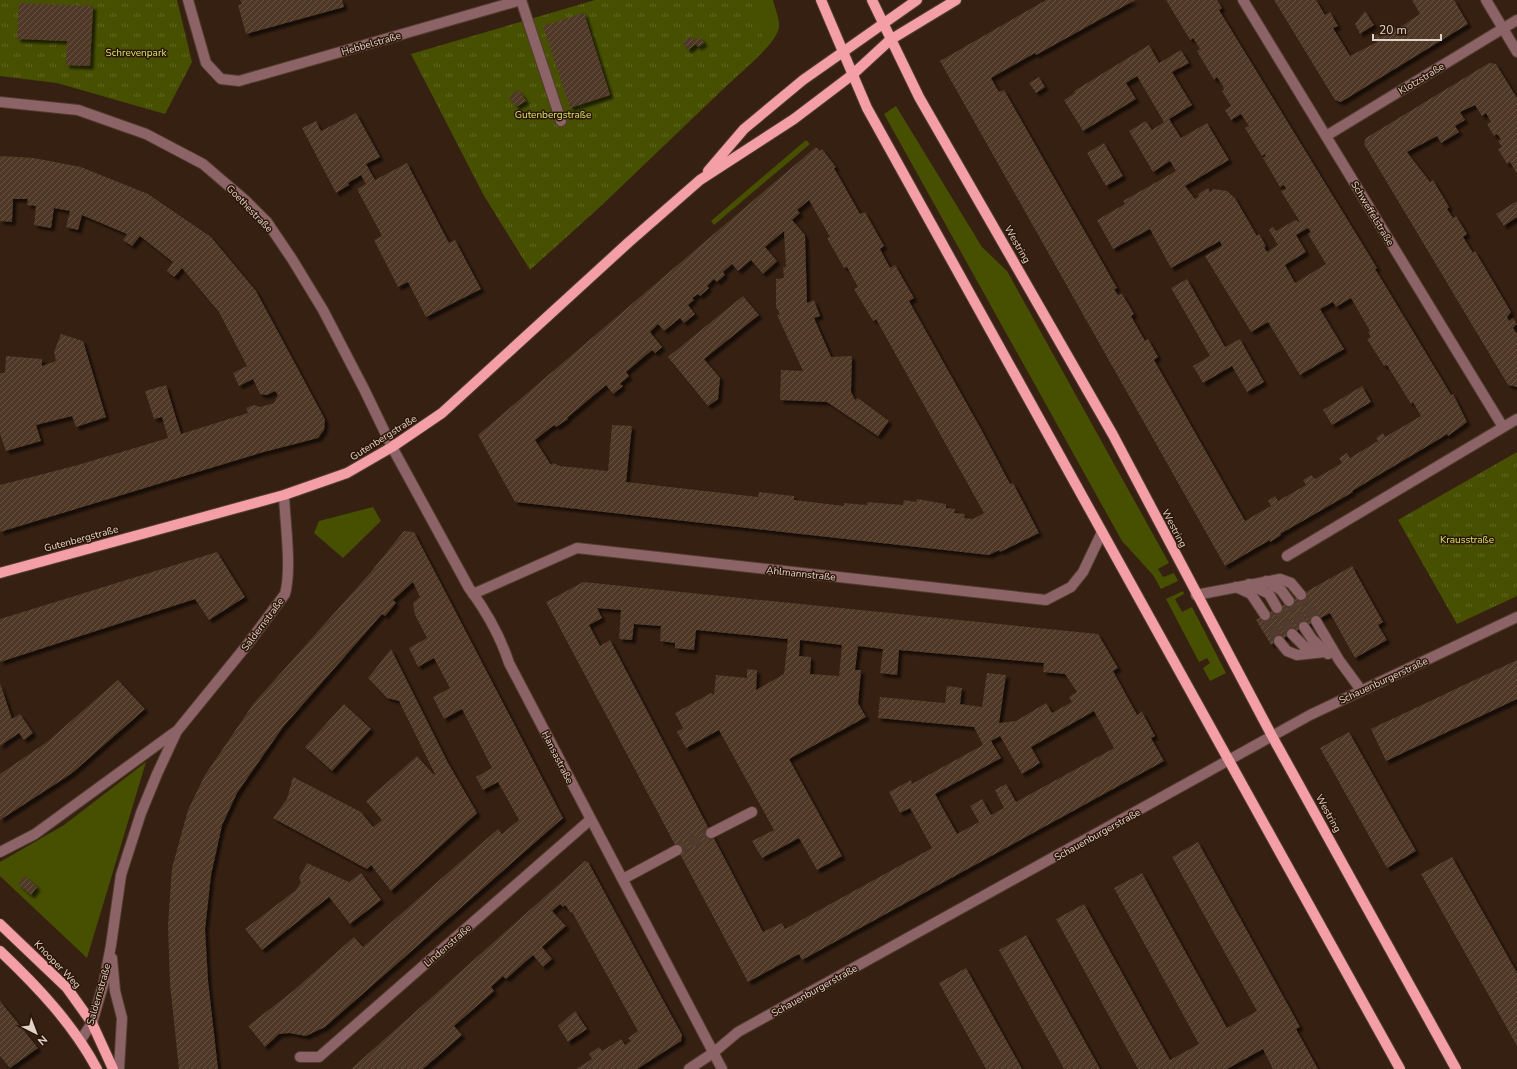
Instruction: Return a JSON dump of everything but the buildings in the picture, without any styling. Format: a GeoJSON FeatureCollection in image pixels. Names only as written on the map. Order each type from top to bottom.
{"type":"FeatureCollection","features":[{"type":"Feature","properties":{"kind":"main road"},"geometry":{"type":"LineString","coordinates":[[821,0],[852,75],[871,115],[1400,1069]]}},
{"type":"Feature","properties":{"kind":"main road","name":"Westring"},"geometry":{"type":"LineString","coordinates":[[872,0],[890,40],[919,97],[1113,435],[1196,595],[1272,736],[1456,1069]]}},
{"type":"Feature","properties":{"kind":"main road","name":"Gutenbergstraße"},"geometry":{"type":"LineString","coordinates":[[0,573],[284,495],[347,473],[392,447],[442,413],[629,242],[700,180],[744,129],[803,80],[917,0]]}},
{"type":"Feature","properties":{"kind":"main road","name":"Gutenbergstraße"},"geometry":{"type":"LineString","coordinates":[[700,180],[794,119],[852,75],[890,40],[956,0]]}},
{"type":"Feature","properties":{"kind":"main road","name":"Knooper Weg"},"geometry":{"type":"LineString","coordinates":[[0,924],[67,988],[92,1023],[112,1069]]}},
{"type":"Feature","properties":{"kind":"main road"},"geometry":{"type":"LineString","coordinates":[[0,952],[55,1008],[80,1041],[97,1069]]}},
{"type":"Feature","properties":{"kind":"street","name":"Hebbelstraße"},"geometry":{"type":"LineString","coordinates":[[188,0],[206,63],[221,79],[240,81],[521,0]]}},
{"type":"Feature","properties":{"kind":"street"},"geometry":{"type":"LineString","coordinates":[[521,0],[561,121]]}},
{"type":"Feature","properties":{"kind":"street","name":"Schweffelstraße"},"geometry":{"type":"LineString","coordinates":[[1243,0],[1503,427]]}},
{"type":"Feature","properties":{"kind":"street"},"geometry":{"type":"LineString","coordinates":[[1486,0],[1517,52]]}},
{"type":"Feature","properties":{"kind":"street","name":"Klotzstraße"},"geometry":{"type":"LineString","coordinates":[[1326,136],[1517,20]]}},
{"type":"Feature","properties":{"kind":"street","name":"Goethestraße"},"geometry":{"type":"LineString","coordinates":[[0,102],[78,110],[101,116],[146,134],[166,144],[203,164],[227,184],[267,222],[292,259],[323,310],[392,447]]}},
{"type":"Feature","properties":{"kind":"street"},"geometry":{"type":"LineString","coordinates":[[1287,556],[1517,419]]}},
{"type":"Feature","properties":{"kind":"street","name":"Hansastraße"},"geometry":{"type":"LineString","coordinates":[[392,447],[473,594],[483,607],[503,644],[509,663],[590,820],[623,879],[722,1069]]}},
{"type":"Feature","properties":{"kind":"street","name":"Saldernstraße"},"geometry":{"type":"LineString","coordinates":[[0,852],[35,834],[177,731],[247,645],[285,594],[288,563],[284,495]]}},
{"type":"Feature","properties":{"kind":"street","name":"Ahlmannstraße"},"geometry":{"type":"LineString","coordinates":[[473,594],[577,548],[1046,600],[1071,588],[1083,572],[1102,532]]}},
{"type":"Feature","properties":{"kind":"street"},"geometry":{"type":"LineString","coordinates":[[1196,595],[1266,580],[1280,579],[1291,583],[1301,595]]}},
{"type":"Feature","properties":{"kind":"street"},"geometry":{"type":"LineString","coordinates":[[1266,580],[1281,590],[1289,601]]}},
{"type":"Feature","properties":{"kind":"street"},"geometry":{"type":"LineString","coordinates":[[1249,584],[1269,594],[1277,608]]}},
{"type":"Feature","properties":{"kind":"street"},"geometry":{"type":"LineString","coordinates":[[1236,587],[1251,594],[1265,615]]}},
{"type":"Feature","properties":{"kind":"street","name":"Schauenburgerstraße"},"geometry":{"type":"LineString","coordinates":[[688,1069],[713,1053],[738,1032],[1272,736],[1361,690],[1517,617]]}},
{"type":"Feature","properties":{"kind":"street"},"geometry":{"type":"LineString","coordinates":[[1316,621],[1339,660],[1361,690]]}},
{"type":"Feature","properties":{"kind":"street"},"geometry":{"type":"LineString","coordinates":[[1304,627],[1324,652]]}},
{"type":"Feature","properties":{"kind":"street"},"geometry":{"type":"LineString","coordinates":[[1292,634],[1304,646],[1324,652],[1339,660]]}},
{"type":"Feature","properties":{"kind":"street"},"geometry":{"type":"LineString","coordinates":[[1280,641],[1287,652],[1297,654],[1324,652]]}},
{"type":"Feature","properties":{"kind":"street","name":"Saldernstraße"},"geometry":{"type":"LineString","coordinates":[[80,1041],[92,1023],[104,982],[121,875],[131,843],[143,807],[177,731]]}},
{"type":"Feature","properties":{"kind":"street"},"geometry":{"type":"LineString","coordinates":[[711,833],[752,812]]}},
{"type":"Feature","properties":{"kind":"street","name":"Lindenstraße"},"geometry":{"type":"LineString","coordinates":[[300,1057],[319,1057],[590,820]]}},
{"type":"Feature","properties":{"kind":"street"},"geometry":{"type":"LineString","coordinates":[[623,879],[677,850]]}},
{"type":"Feature","properties":{"kind":"street","name":"Saldernstraße"},"geometry":{"type":"LineString","coordinates":[[111,945],[115,991],[122,1018],[120,1069]]}},
{"type":"Feature","properties":{"kind":"green space","name":"Schrevenpark"},"geometry":{"type":"Polygon","coordinates":[[[0,0],[177,0],[192,62],[165,114],[57,83],[0,76],[0,0]]]}},
{"type":"Feature","properties":{"kind":"green space","name":"Gutenbergstraße"},"geometry":{"type":"Polygon","coordinates":[[[595,0],[751,0],[766,48],[602,205],[530,270],[483,194],[411,54],[595,0]]]}},
{"type":"Feature","properties":{"kind":"green space"},"geometry":{"type":"Polygon","coordinates":[[[747,0],[773,0],[779,28],[777,34],[766,49],[731,82],[725,85],[747,0]]]}},
{"type":"Feature","properties":{"kind":"green space"},"geometry":{"type":"Polygon","coordinates":[[[896,106],[982,247],[1007,271],[1169,563],[1158,569],[1163,577],[1174,573],[1178,581],[1161,589],[1153,575],[1122,541],[884,114],[896,106]]]}},
{"type":"Feature","properties":{"kind":"green space"},"geometry":{"type":"Polygon","coordinates":[[[806,140],[810,144],[714,225],[711,221],[806,140]]]}},
{"type":"Feature","properties":{"kind":"green space","name":"Krausstraße"},"geometry":{"type":"Polygon","coordinates":[[[1517,452],[1517,596],[1457,624],[1398,520],[1517,452]]]}},
{"type":"Feature","properties":{"kind":"green space"},"geometry":{"type":"Polygon","coordinates":[[[373,507],[381,521],[343,558],[314,533],[319,521],[373,507]]]}},
{"type":"Feature","properties":{"kind":"green space"},"geometry":{"type":"Polygon","coordinates":[[[1183,591],[1184,594],[1175,599],[1182,612],[1192,607],[1226,673],[1210,681],[1203,668],[1210,663],[1207,658],[1199,662],[1166,599],[1183,591]]]}},
{"type":"Feature","properties":{"kind":"green space"},"geometry":{"type":"Polygon","coordinates":[[[146,762],[87,958],[0,876],[0,862],[64,825],[146,762]]]}},
{"type":"Feature","properties":{"kind":"tunnel"},"geometry":{"type":"LineString","coordinates":[[1301,595],[1316,621]]}},
{"type":"Feature","properties":{"kind":"tunnel"},"geometry":{"type":"LineString","coordinates":[[1289,601],[1304,627]]}},
{"type":"Feature","properties":{"kind":"tunnel"},"geometry":{"type":"LineString","coordinates":[[1277,608],[1292,634]]}},
{"type":"Feature","properties":{"kind":"tunnel"},"geometry":{"type":"LineString","coordinates":[[1265,615],[1279,641]]}},
{"type":"Feature","properties":{"kind":"tunnel"},"geometry":{"type":"LineString","coordinates":[[677,850],[711,833]]}}]}
